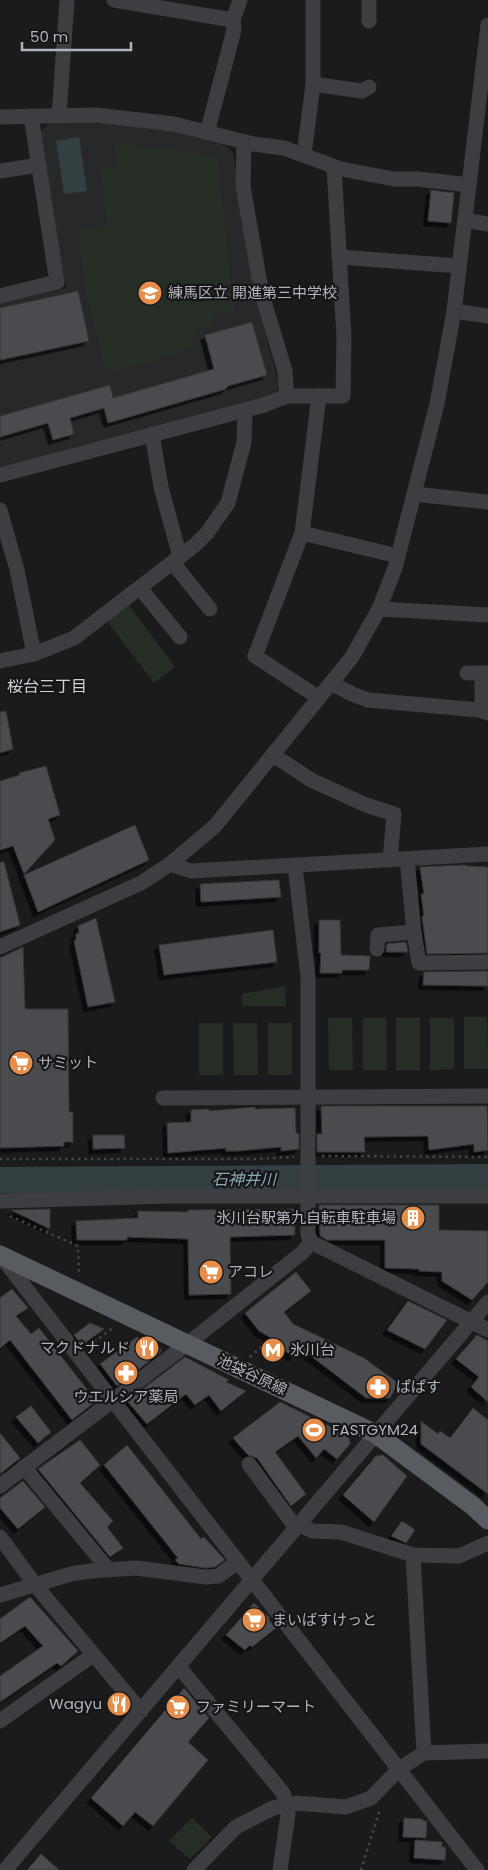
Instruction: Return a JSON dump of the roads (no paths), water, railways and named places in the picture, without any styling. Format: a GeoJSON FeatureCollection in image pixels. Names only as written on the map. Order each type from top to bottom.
{"type":"FeatureCollection","features":[{"type":"Feature","properties":{"kind":"main road","name":"池袋谷原線"},"geometry":{"type":"LineString","coordinates":[[0,1255],[376,1434],[473,1506],[488,1520]]}},
{"type":"Feature","properties":{"kind":"street"},"geometry":{"type":"LineString","coordinates":[[59,116],[67,0]]}},
{"type":"Feature","properties":{"kind":"street"},"geometry":{"type":"LineString","coordinates":[[114,0],[233,20]]}},
{"type":"Feature","properties":{"kind":"street"},"geometry":{"type":"LineString","coordinates":[[207,133],[234,30],[233,20],[240,0]]}},
{"type":"Feature","properties":{"kind":"street"},"geometry":{"type":"LineString","coordinates":[[304,155],[313,84],[313,0]]}},
{"type":"Feature","properties":{"kind":"street"},"geometry":{"type":"LineString","coordinates":[[369,0],[369,21]]}},
{"type":"Feature","properties":{"kind":"street"},"geometry":{"type":"LineString","coordinates":[[0,947],[141,883],[170,864],[215,826],[352,657],[379,610],[398,556],[437,404],[454,311],[470,184],[481,156],[488,24]]}},
{"type":"Feature","properties":{"kind":"street"},"geometry":{"type":"LineString","coordinates":[[313,84],[362,91],[369,87]]}},
{"type":"Feature","properties":{"kind":"street"},"geometry":{"type":"LineString","coordinates":[[0,117],[96,115],[174,124],[244,142],[284,148],[334,167],[394,179],[418,179],[470,184]]}},
{"type":"Feature","properties":{"kind":"street"},"geometry":{"type":"LineString","coordinates":[[0,296],[57,282],[31,116]]}},
{"type":"Feature","properties":{"kind":"street"},"geometry":{"type":"LineString","coordinates":[[244,142],[243,186],[262,295],[285,371],[287,396]]}},
{"type":"Feature","properties":{"kind":"street"},"geometry":{"type":"LineString","coordinates":[[0,171],[39,165]]}},
{"type":"Feature","properties":{"kind":"street"},"geometry":{"type":"LineString","coordinates":[[0,475],[264,405],[287,396],[343,396],[344,337],[334,167]]}},
{"type":"Feature","properties":{"kind":"street"},"geometry":{"type":"LineString","coordinates":[[465,220],[488,224]]}},
{"type":"Feature","properties":{"kind":"street"},"geometry":{"type":"LineString","coordinates":[[339,258],[459,266]]}},
{"type":"Feature","properties":{"kind":"street"},"geometry":{"type":"LineString","coordinates":[[454,311],[488,316]]}},
{"type":"Feature","properties":{"kind":"street"},"geometry":{"type":"LineString","coordinates":[[319,396],[302,533],[255,656],[319,698]]}},
{"type":"Feature","properties":{"kind":"street"},"geometry":{"type":"LineString","coordinates":[[0,661],[34,654],[74,638],[195,545],[207,533],[228,503],[244,442],[245,410]]}},
{"type":"Feature","properties":{"kind":"street"},"geometry":{"type":"LineString","coordinates":[[152,434],[176,560],[210,609]]}},
{"type":"Feature","properties":{"kind":"street"},"geometry":{"type":"LineString","coordinates":[[414,494],[488,502]]}},
{"type":"Feature","properties":{"kind":"street"},"geometry":{"type":"LineString","coordinates":[[0,510],[3,530],[17,570],[34,654]]}},
{"type":"Feature","properties":{"kind":"street"},"geometry":{"type":"LineString","coordinates":[[302,533],[398,556]]}},
{"type":"Feature","properties":{"kind":"street"},"geometry":{"type":"LineString","coordinates":[[140,588],[180,637]]}},
{"type":"Feature","properties":{"kind":"street"},"geometry":{"type":"LineString","coordinates":[[379,610],[488,615]]}},
{"type":"Feature","properties":{"kind":"street"},"geometry":{"type":"LineString","coordinates":[[331,683],[368,700],[485,712],[479,673]]}},
{"type":"Feature","properties":{"kind":"street"},"geometry":{"type":"LineString","coordinates":[[273,755],[311,780],[366,805],[394,814],[390,860]]}},
{"type":"Feature","properties":{"kind":"street"},"geometry":{"type":"LineString","coordinates":[[170,864],[191,871],[488,854]]}},
{"type":"Feature","properties":{"kind":"street"},"geometry":{"type":"LineString","coordinates":[[407,859],[419,963],[488,962]]}},
{"type":"Feature","properties":{"kind":"street"},"geometry":{"type":"LineString","coordinates":[[295,866],[308,977],[308,1234],[311,1242],[488,1330]]}},
{"type":"Feature","properties":{"kind":"street"},"geometry":{"type":"LineString","coordinates":[[377,949],[378,935],[414,932]]}},
{"type":"Feature","properties":{"kind":"street"},"geometry":{"type":"LineString","coordinates":[[163,1098],[488,1096]]}},
{"type":"Feature","properties":{"kind":"street"},"geometry":{"type":"LineString","coordinates":[[0,1201],[172,1196],[488,1196]]}},
{"type":"Feature","properties":{"kind":"street"},"geometry":{"type":"LineString","coordinates":[[0,1486],[186,1345],[302,1252],[311,1242]]}},
{"type":"Feature","properties":{"kind":"street"},"geometry":{"type":"LineString","coordinates":[[0,1255],[477,1870]]}},
{"type":"Feature","properties":{"kind":"street"},"geometry":{"type":"LineString","coordinates":[[5,1868],[179,1667],[488,1302]]}},
{"type":"Feature","properties":{"kind":"street"},"geometry":{"type":"LineString","coordinates":[[250,1464],[297,1526],[312,1531],[340,1532],[413,1555],[459,1556],[488,1543]]}},
{"type":"Feature","properties":{"kind":"street"},"geometry":{"type":"LineString","coordinates":[[24,1467],[108,1569]]}},
{"type":"Feature","properties":{"kind":"street"},"geometry":{"type":"LineString","coordinates":[[0,1537],[36,1586],[141,1711]]}},
{"type":"Feature","properties":{"kind":"street"},"geometry":{"type":"LineString","coordinates":[[413,1555],[424,1753]]}},
{"type":"Feature","properties":{"kind":"street"},"geometry":{"type":"LineString","coordinates":[[0,1595],[72,1574],[108,1569],[136,1568],[218,1576],[238,1562]]}},
{"type":"Feature","properties":{"kind":"street"},"geometry":{"type":"LineString","coordinates":[[0,1721],[93,1655]]}},
{"type":"Feature","properties":{"kind":"street"},"geometry":{"type":"LineString","coordinates":[[179,1667],[283,1793],[288,1804],[288,1814],[280,1870]]}},
{"type":"Feature","properties":{"kind":"street"},"geometry":{"type":"LineString","coordinates":[[194,1870],[236,1827],[274,1808],[296,1803],[346,1806],[371,1798],[399,1769],[424,1753],[488,1751]]}},
{"type":"Feature","properties":{"kind":"waterway","name":"石神井川"},"geometry":{"type":"LineString","coordinates":[[0,1180],[488,1177]]}},
{"type":"Feature","properties":{"kind":"place","name":"練馬区立 開進第三中学校"},"geometry":{"type":"Point","coordinates":[150,293]}},
{"type":"Feature","properties":{"kind":"place","name":"サミット"},"geometry":{"type":"Point","coordinates":[21,1063]}},
{"type":"Feature","properties":{"kind":"place","name":"氷川台駅第九自転車駐車場"},"geometry":{"type":"Point","coordinates":[413,1218]}},
{"type":"Feature","properties":{"kind":"place","name":"アコレ"},"geometry":{"type":"Point","coordinates":[211,1272]}},
{"type":"Feature","properties":{"kind":"place","name":"マクドナルド"},"geometry":{"type":"Point","coordinates":[147,1348]}},
{"type":"Feature","properties":{"kind":"place","name":"氷川台"},"geometry":{"type":"Point","coordinates":[273,1350]}},
{"type":"Feature","properties":{"kind":"place","name":"ウエルシア薬局"},"geometry":{"type":"Point","coordinates":[126,1373]}},
{"type":"Feature","properties":{"kind":"place","name":"ぱぱす"},"geometry":{"type":"Point","coordinates":[378,1387]}},
{"type":"Feature","properties":{"kind":"place","name":"FASTGYM24"},"geometry":{"type":"Point","coordinates":[314,1430]}},
{"type":"Feature","properties":{"kind":"place","name":"まいばすけっと"},"geometry":{"type":"Point","coordinates":[254,1620]}},
{"type":"Feature","properties":{"kind":"place","name":"Wagyu"},"geometry":{"type":"Point","coordinates":[119,1704]}},
{"type":"Feature","properties":{"kind":"place","name":"ファミリーマート"},"geometry":{"type":"Point","coordinates":[178,1707]}},
{"type":"Feature","properties":{"kind":"district","name":"桜台三丁目"},"geometry":{"type":"Point","coordinates":[47,686]}}]}
